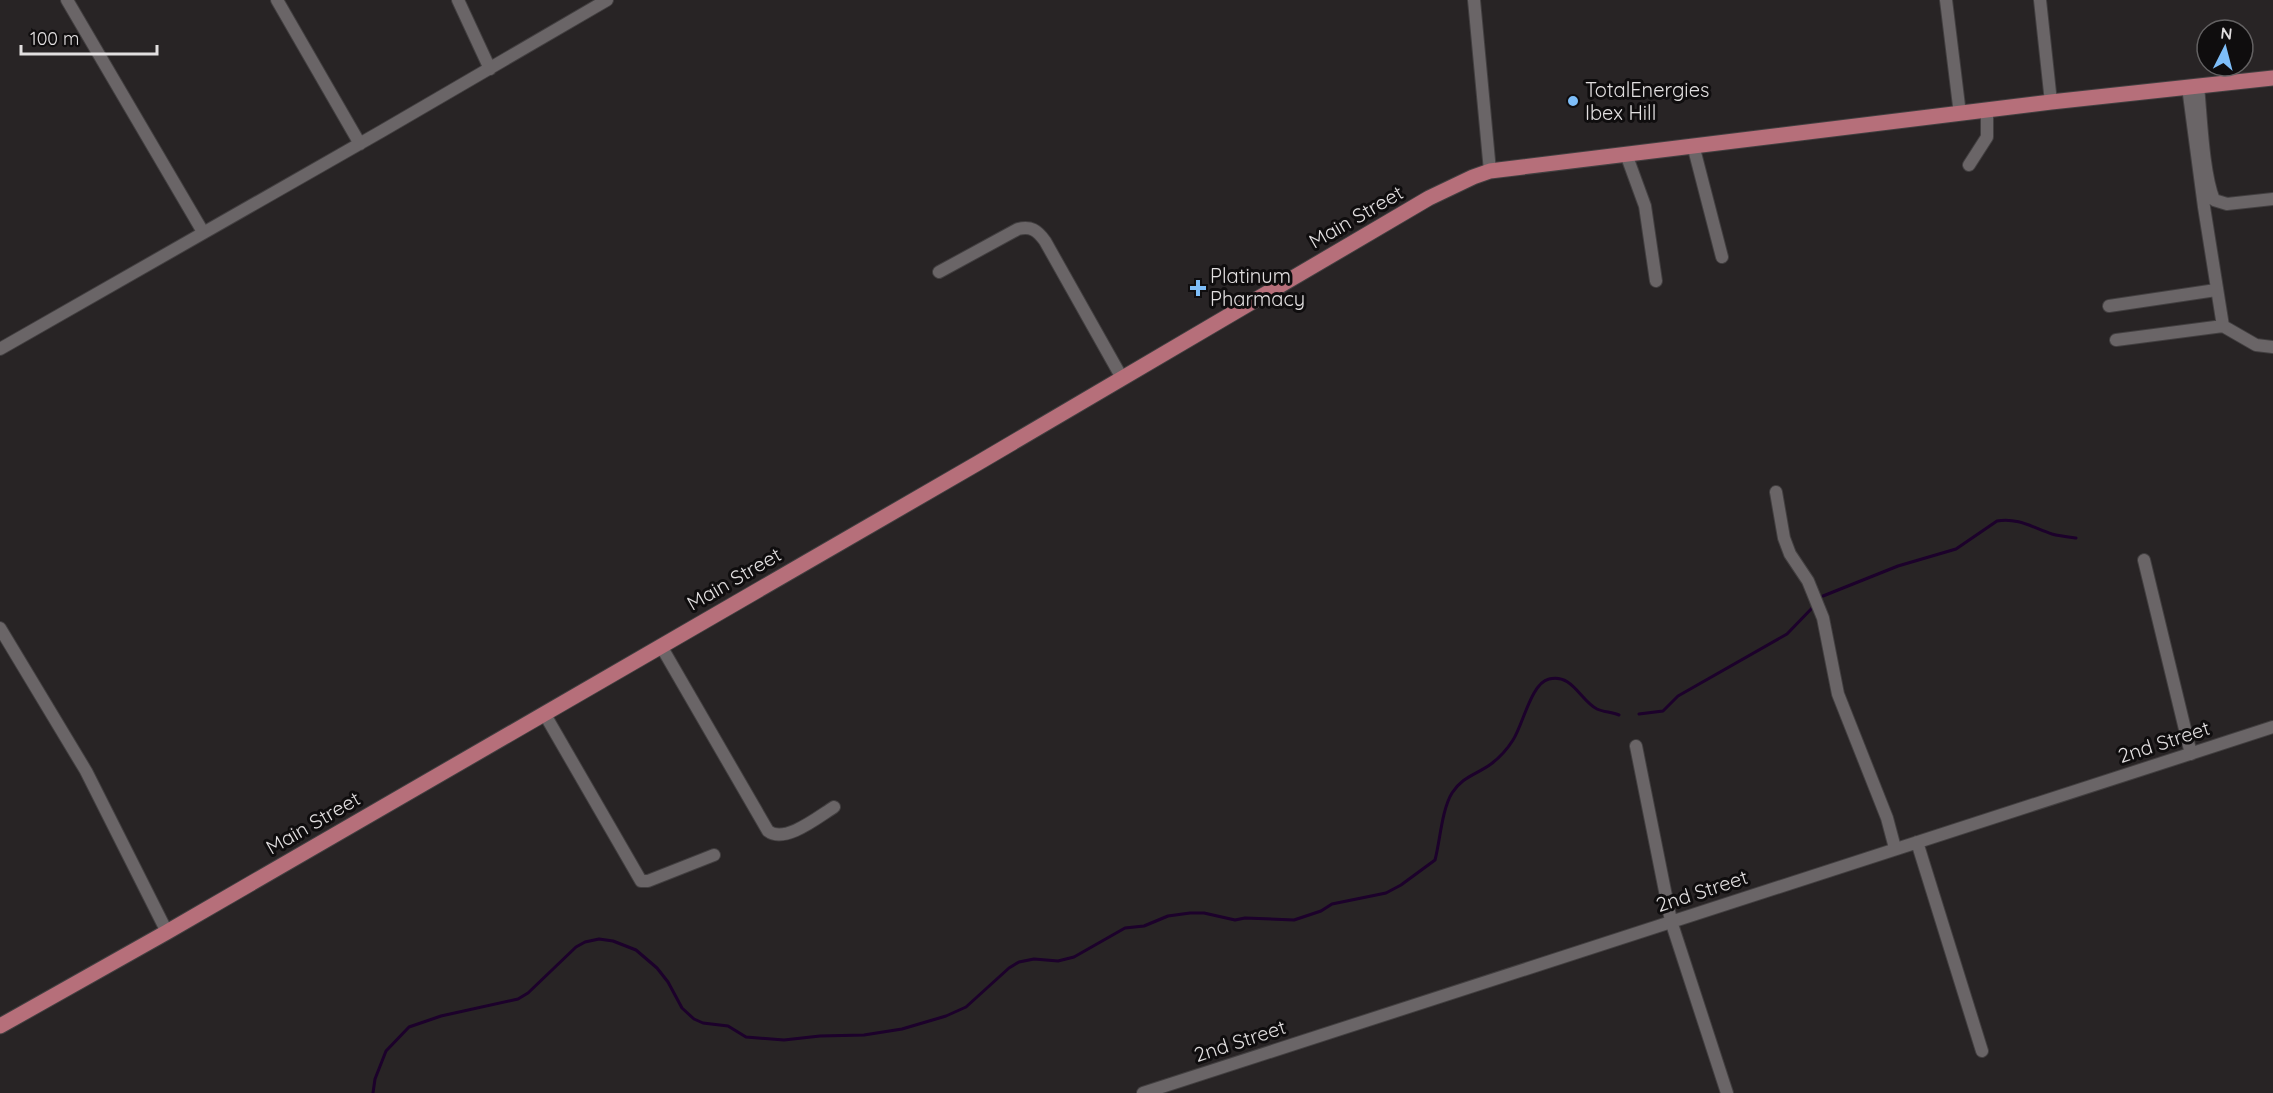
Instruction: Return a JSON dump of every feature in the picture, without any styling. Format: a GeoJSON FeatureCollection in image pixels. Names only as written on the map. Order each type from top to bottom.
{"type":"FeatureCollection","features":[{"type":"Feature","properties":{"kind":"main road","name":"Main Street"},"geometry":{"type":"LineString","coordinates":[[2,1021],[167,932],[1429,198],[1473,177],[1490,171],[1693,145],[2273,78]]}},
{"type":"Feature","properties":{"kind":"street"},"geometry":{"type":"LineString","coordinates":[[67,0],[203,232]]}},
{"type":"Feature","properties":{"kind":"street"},"geometry":{"type":"LineString","coordinates":[[277,0],[360,144]]}},
{"type":"Feature","properties":{"kind":"street"},"geometry":{"type":"LineString","coordinates":[[458,0],[489,69]]}},
{"type":"Feature","properties":{"kind":"street"},"geometry":{"type":"LineString","coordinates":[[0,349],[607,0]]}},
{"type":"Feature","properties":{"kind":"street"},"geometry":{"type":"LineString","coordinates":[[1474,0],[1490,171]]}},
{"type":"Feature","properties":{"kind":"street"},"geometry":{"type":"LineString","coordinates":[[1946,0],[1960,114]]}},
{"type":"Feature","properties":{"kind":"street"},"geometry":{"type":"LineString","coordinates":[[2040,0],[2052,102]]}},
{"type":"Feature","properties":{"kind":"street"},"geometry":{"type":"LineString","coordinates":[[2193,86],[2214,200],[2227,204],[2273,199]]}},
{"type":"Feature","properties":{"kind":"street"},"geometry":{"type":"LineString","coordinates":[[2193,86],[2216,290],[2223,326]]}},
{"type":"Feature","properties":{"kind":"street"},"geometry":{"type":"LineString","coordinates":[[1969,165],[1987,137],[1987,111]]}},
{"type":"Feature","properties":{"kind":"street"},"geometry":{"type":"LineString","coordinates":[[1693,145],[1722,257]]}},
{"type":"Feature","properties":{"kind":"street"},"geometry":{"type":"LineString","coordinates":[[1626,154],[1645,206],[1656,281]]}},
{"type":"Feature","properties":{"kind":"street"},"geometry":{"type":"LineString","coordinates":[[939,272],[1018,229],[1027,227],[1034,229],[1045,241],[1122,378]]}},
{"type":"Feature","properties":{"kind":"street"},"geometry":{"type":"LineString","coordinates":[[2109,306],[2216,290]]}},
{"type":"Feature","properties":{"kind":"street"},"geometry":{"type":"LineString","coordinates":[[2116,340],[2223,326],[2256,345],[2273,347]]}},
{"type":"Feature","properties":{"kind":"street"},"geometry":{"type":"LineString","coordinates":[[1776,492],[1784,538],[1790,554],[1816,598],[1838,694],[1887,818],[1895,848]]}},
{"type":"Feature","properties":{"kind":"street"},"geometry":{"type":"LineString","coordinates":[[2144,560],[2191,754]]}},
{"type":"Feature","properties":{"kind":"street"},"geometry":{"type":"LineString","coordinates":[[0,628],[86,771],[167,932]]}},
{"type":"Feature","properties":{"kind":"street"},"geometry":{"type":"LineString","coordinates":[[661,646],[771,834],[783,836],[834,807]]}},
{"type":"Feature","properties":{"kind":"street"},"geometry":{"type":"LineString","coordinates":[[544,714],[641,881],[648,881],[714,855]]}},
{"type":"Feature","properties":{"kind":"street","name":"2nd Street"},"geometry":{"type":"LineString","coordinates":[[1143,1093],[2273,727]]}},
{"type":"Feature","properties":{"kind":"street"},"geometry":{"type":"LineString","coordinates":[[1636,746],[1671,921],[1727,1093]]}},
{"type":"Feature","properties":{"kind":"street"},"geometry":{"type":"LineString","coordinates":[[1917,842],[1982,1050]]}},
{"type":"Feature","properties":{"kind":"waterway"},"geometry":{"type":"LineString","coordinates":[[1823,596],[1898,566],[1956,549],[1997,521],[2012,520],[2052,534],[2076,538]]}},
{"type":"Feature","properties":{"kind":"waterway"},"geometry":{"type":"LineString","coordinates":[[1639,714],[1663,711],[1678,696],[1787,634],[1815,605]]}},
{"type":"Feature","properties":{"kind":"waterway"},"geometry":{"type":"LineString","coordinates":[[373,1093],[375,1079],[386,1051],[409,1027],[441,1016],[518,999],[528,993],[576,947],[599,939],[613,941],[636,950],[657,968],[668,982],[682,1008],[694,1019],[703,1023],[728,1026],[746,1037],[784,1040],[864,1035],[902,1029],[946,1016],[966,1007],[1009,968],[1019,962],[1034,959],[1058,961],[1074,957],[1125,928],[1144,926],[1168,916],[1204,913],[1235,920],[1245,918],[1294,920],[1321,911],[1332,904],[1386,893],[1435,860],[1444,816],[1452,793],[1461,783],[1491,764],[1506,750],[1517,733],[1532,696],[1543,682],[1557,678],[1564,680],[1597,709],[1619,715]]}},
{"type":"Feature","properties":{"kind":"place","name":"TotalEnergies Ibex Hill"},"geometry":{"type":"Point","coordinates":[1573,101]}},
{"type":"Feature","properties":{"kind":"place","name":"Platinum Pharmacy"},"geometry":{"type":"Point","coordinates":[1198,288]}}]}
